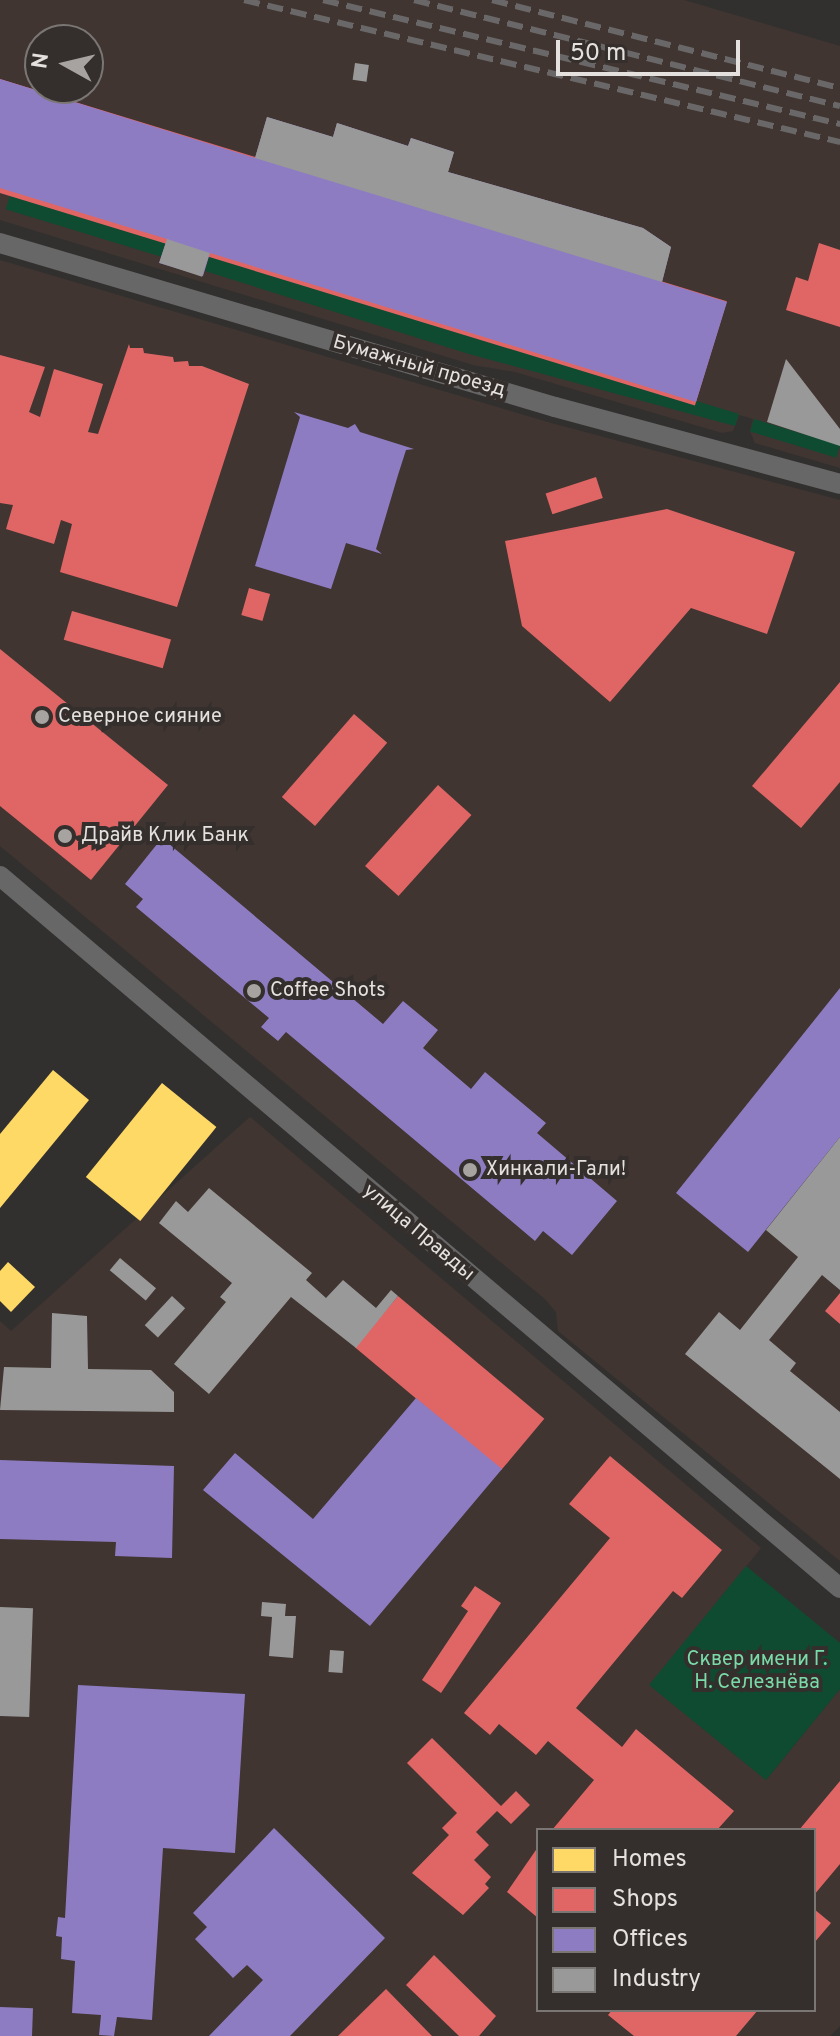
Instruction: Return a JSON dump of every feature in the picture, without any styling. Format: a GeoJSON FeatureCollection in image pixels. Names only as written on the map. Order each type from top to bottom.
{"type":"FeatureCollection","features":[{"type":"Feature","properties":{"kind":"street","name":"Бумажный проезд"},"geometry":{"type":"LineString","coordinates":[[0,243],[600,420],[840,484]]}},
{"type":"Feature","properties":{"kind":"street","name":"улица Правды"},"geometry":{"type":"LineString","coordinates":[[0,876],[840,1588]]}},
{"type":"Feature","properties":{"kind":"shaded area"},"geometry":{"type":"Polygon","coordinates":[[[0,0],[684,0],[840,46],[840,468],[755,443],[750,431],[753,419],[747,417],[739,415],[733,431],[722,433],[515,372],[473,365],[0,220],[0,0]]]}},
{"type":"Feature","properties":{"kind":"shaded area"},"geometry":{"type":"Polygon","coordinates":[[[0,260],[551,423],[840,500],[840,1561],[558,1331],[556,1312],[545,1299],[0,846],[0,260]]]}},
{"type":"Feature","properties":{"kind":"shaded area"},"geometry":{"type":"Polygon","coordinates":[[[250,1117],[761,1548],[650,1685],[766,1780],[840,1689],[840,2026],[830,2036],[0,2036],[0,1321],[11,1331],[250,1117]]]}},
{"type":"Feature","properties":{"kind":"green space"},"geometry":{"type":"Polygon","coordinates":[[[11,192],[167,240],[162,257],[6,209],[11,192]]]}},
{"type":"Feature","properties":{"kind":"green space"},"geometry":{"type":"Polygon","coordinates":[[[210,253],[739,414],[735,426],[469,354],[205,271],[210,253]]]}},
{"type":"Feature","properties":{"kind":"green space"},"geometry":{"type":"Polygon","coordinates":[[[754,419],[840,445],[836,458],[750,431],[754,419]]]}},
{"type":"Feature","properties":{"kind":"green space","name":"Сквер имени Г. Н. Селезнёва"},"geometry":{"type":"Polygon","coordinates":[[[746,1566],[840,1643],[840,1689],[766,1780],[649,1685],[746,1566]]]}},
{"type":"Feature","properties":{"kind":"building: Homes"},"geometry":{"type":"Polygon","coordinates":[[[53,1070],[89,1100],[0,1208],[0,1134],[53,1070]]]}},
{"type":"Feature","properties":{"kind":"building: Homes"},"geometry":{"type":"Polygon","coordinates":[[[162,1083],[216,1127],[140,1221],[86,1177],[162,1083]]]}},
{"type":"Feature","properties":{"kind":"building: Homes"},"geometry":{"type":"Polygon","coordinates":[[[8,1262],[35,1287],[11,1312],[0,1301],[0,1271],[8,1262]]]}},
{"type":"Feature","properties":{"kind":"building: Shops"},"geometry":{"type":"Polygon","coordinates":[[[0,79],[24,86],[24,104],[82,104],[727,301],[695,405],[0,193],[0,79]]]}},
{"type":"Feature","properties":{"kind":"building: Shops"},"geometry":{"type":"Polygon","coordinates":[[[819,243],[840,250],[840,327],[786,310],[796,277],[808,281],[819,243]]]}},
{"type":"Feature","properties":{"kind":"building: Shops"},"geometry":{"type":"Polygon","coordinates":[[[129,344],[130,348],[143,348],[144,353],[173,357],[174,362],[188,361],[189,366],[202,366],[249,384],[177,607],[60,572],[72,524],[61,520],[54,544],[6,529],[13,505],[0,503],[0,355],[45,367],[29,412],[40,417],[54,369],[103,384],[88,432],[98,434],[129,344]]]}},
{"type":"Feature","properties":{"kind":"building: Shops"},"geometry":{"type":"Polygon","coordinates":[[[596,477],[603,498],[552,514],[546,493],[596,477]]]}},
{"type":"Feature","properties":{"kind":"building: Shops"},"geometry":{"type":"Polygon","coordinates":[[[667,509],[795,552],[767,634],[691,608],[610,702],[522,626],[505,541],[667,509]]]}},
{"type":"Feature","properties":{"kind":"building: Shops"},"geometry":{"type":"Polygon","coordinates":[[[249,588],[270,594],[262,621],[241,615],[249,588]]]}},
{"type":"Feature","properties":{"kind":"building: Shops"},"geometry":{"type":"Polygon","coordinates":[[[72,611],[171,639],[163,668],[64,640],[72,611]]]}},
{"type":"Feature","properties":{"kind":"building: Shops","name":"Северное сияние"},"geometry":{"type":"Polygon","coordinates":[[[0,649],[168,785],[91,880],[0,806],[0,649]]]}},
{"type":"Feature","properties":{"kind":"building: Shops"},"geometry":{"type":"Polygon","coordinates":[[[840,682],[840,782],[801,828],[752,786],[840,682]]]}},
{"type":"Feature","properties":{"kind":"building: Shops"},"geometry":{"type":"Polygon","coordinates":[[[354,714],[387,743],[315,826],[282,797],[354,714]]]}},
{"type":"Feature","properties":{"kind":"building: Shops"},"geometry":{"type":"Polygon","coordinates":[[[438,785],[471,815],[399,896],[365,866],[438,785]]]}},
{"type":"Feature","properties":{"kind":"building: Shops"},"geometry":{"type":"Polygon","coordinates":[[[840,1293],[840,1324],[825,1311],[840,1293]]]}},
{"type":"Feature","properties":{"kind":"building: Shops"},"geometry":{"type":"Polygon","coordinates":[[[398,1296],[544,1419],[501,1470],[355,1347],[398,1296]]]}},
{"type":"Feature","properties":{"kind":"building: Shops"},"geometry":{"type":"Polygon","coordinates":[[[610,1456],[722,1550],[682,1598],[673,1591],[576,1708],[622,1747],[636,1729],[734,1811],[719,1828],[554,1828],[594,1780],[548,1741],[536,1755],[499,1724],[490,1735],[464,1713],[610,1538],[569,1504],[610,1456]]]}},
{"type":"Feature","properties":{"kind":"building: Shops"},"geometry":{"type":"Polygon","coordinates":[[[475,1586],[501,1603],[441,1693],[422,1680],[468,1611],[461,1606],[475,1586]]]}},
{"type":"Feature","properties":{"kind":"building: Shops"},"geometry":{"type":"Polygon","coordinates":[[[432,1738],[501,1806],[516,1791],[530,1805],[511,1824],[497,1811],[476,1832],[489,1845],[474,1860],[491,1877],[485,1884],[489,1888],[463,1915],[412,1873],[449,1835],[442,1828],[457,1813],[407,1763],[432,1738]]]}},
{"type":"Feature","properties":{"kind":"building: Shops"},"geometry":{"type":"Polygon","coordinates":[[[840,1781],[840,1864],[816,1893],[816,1828],[801,1828],[840,1781]]]}},
{"type":"Feature","properties":{"kind":"building: Shops"},"geometry":{"type":"Polygon","coordinates":[[[536,1850],[536,1916],[507,1892],[536,1850]]]}},
{"type":"Feature","properties":{"kind":"building: Shops"},"geometry":{"type":"Polygon","coordinates":[[[816,1911],[831,1923],[816,1941],[816,1911]]]}},
{"type":"Feature","properties":{"kind":"building: Shops"},"geometry":{"type":"Polygon","coordinates":[[[434,1955],[496,2016],[479,2036],[459,2036],[406,1985],[434,1955]]]}},
{"type":"Feature","properties":{"kind":"building: Shops"},"geometry":{"type":"Polygon","coordinates":[[[386,1989],[432,2036],[338,2036],[386,1989]]]}},
{"type":"Feature","properties":{"kind":"building: Shops"},"geometry":{"type":"Polygon","coordinates":[[[610,2012],[756,2012],[736,2036],[634,2036],[608,2015],[610,2012]]]}},
{"type":"Feature","properties":{"kind":"building: Offices"},"geometry":{"type":"Polygon","coordinates":[[[0,79],[24,86],[24,104],[81,104],[255,158],[267,117],[333,137],[337,123],[408,146],[411,138],[454,152],[448,172],[643,228],[671,247],[662,282],[727,302],[696,402],[210,253],[203,276],[159,263],[167,239],[0,188],[0,79]]]}},
{"type":"Feature","properties":{"kind":"building: Offices"},"geometry":{"type":"Polygon","coordinates":[[[294,412],[348,428],[355,424],[360,432],[414,449],[406,450],[398,475],[376,549],[382,554],[346,543],[331,589],[255,566],[300,417],[294,412]]]}},
{"type":"Feature","properties":{"kind":"building: Offices"},"geometry":{"type":"Polygon","coordinates":[[[162,838],[383,1024],[403,1001],[438,1030],[423,1048],[471,1089],[485,1072],[546,1123],[537,1133],[617,1201],[572,1255],[543,1231],[535,1241],[286,1032],[278,1041],[261,1027],[269,1018],[136,907],[143,899],[125,884],[162,838]]]}},
{"type":"Feature","properties":{"kind":"building: Offices"},"geometry":{"type":"Polygon","coordinates":[[[840,988],[840,1137],[748,1252],[676,1193],[840,988]]]}},
{"type":"Feature","properties":{"kind":"building: Offices"},"geometry":{"type":"Polygon","coordinates":[[[416,1398],[502,1469],[370,1626],[203,1490],[235,1453],[313,1519],[416,1398]]]}},
{"type":"Feature","properties":{"kind":"building: Offices"},"geometry":{"type":"Polygon","coordinates":[[[0,1460],[174,1466],[172,1558],[115,1556],[116,1542],[0,1539],[0,1460]]]}},
{"type":"Feature","properties":{"kind":"building: Offices"},"geometry":{"type":"Polygon","coordinates":[[[78,1685],[245,1694],[235,1853],[163,1848],[152,2020],[117,2017],[114,2036],[99,2035],[101,2015],[72,2013],[75,1961],[61,1959],[62,1937],[56,1936],[58,1917],[65,1918],[78,1685]]]}},
{"type":"Feature","properties":{"kind":"building: Offices"},"geometry":{"type":"Polygon","coordinates":[[[274,1828],[385,1938],[290,2036],[209,2036],[263,1980],[247,1965],[233,1978],[195,1939],[207,1927],[193,1913],[274,1828]]]}},
{"type":"Feature","properties":{"kind":"building: Offices"},"geometry":{"type":"Polygon","coordinates":[[[0,2007],[33,2008],[32,2036],[0,2036],[0,2007]]]}},
{"type":"Feature","properties":{"kind":"building: Industry"},"geometry":{"type":"Polygon","coordinates":[[[355,63],[369,65],[366,82],[353,80],[355,63]]]}},
{"type":"Feature","properties":{"kind":"building: Industry"},"geometry":{"type":"Polygon","coordinates":[[[267,117],[333,137],[337,123],[408,146],[411,138],[454,152],[448,172],[643,228],[671,247],[662,282],[255,158],[267,117]]]}},
{"type":"Feature","properties":{"kind":"building: Industry"},"geometry":{"type":"Polygon","coordinates":[[[167,239],[210,253],[202,277],[159,263],[167,239]]]}},
{"type":"Feature","properties":{"kind":"building: Industry"},"geometry":{"type":"Polygon","coordinates":[[[786,359],[840,429],[840,446],[767,422],[786,359]]]}},
{"type":"Feature","properties":{"kind":"building: Industry"},"geometry":{"type":"Polygon","coordinates":[[[840,1137],[840,1290],[822,1275],[769,1340],[796,1363],[790,1371],[840,1412],[840,1479],[685,1354],[719,1312],[740,1330],[798,1257],[766,1230],[840,1137]]]}},
{"type":"Feature","properties":{"kind":"building: Industry"},"geometry":{"type":"Polygon","coordinates":[[[209,1188],[312,1273],[306,1280],[326,1298],[343,1280],[376,1308],[391,1290],[398,1296],[356,1348],[291,1297],[209,1394],[174,1364],[226,1302],[220,1297],[232,1283],[159,1223],[176,1201],[188,1212],[209,1188]]]}},
{"type":"Feature","properties":{"kind":"building: Industry"},"geometry":{"type":"Polygon","coordinates":[[[120,1258],[156,1288],[146,1300],[110,1270],[120,1258]]]}},
{"type":"Feature","properties":{"kind":"building: Industry"},"geometry":{"type":"Polygon","coordinates":[[[172,1296],[185,1308],[158,1338],[145,1325],[172,1296]]]}},
{"type":"Feature","properties":{"kind":"building: Industry"},"geometry":{"type":"Polygon","coordinates":[[[52,1313],[87,1316],[88,1369],[151,1370],[174,1392],[174,1412],[0,1410],[4,1367],[51,1368],[52,1313]]]}},
{"type":"Feature","properties":{"kind":"building: Industry"},"geometry":{"type":"Polygon","coordinates":[[[262,1602],[286,1604],[285,1616],[296,1616],[293,1658],[269,1656],[272,1617],[261,1616],[262,1602]]]}},
{"type":"Feature","properties":{"kind":"building: Industry"},"geometry":{"type":"Polygon","coordinates":[[[0,1607],[33,1608],[29,1717],[0,1716],[0,1607]]]}},
{"type":"Feature","properties":{"kind":"building: Industry"},"geometry":{"type":"Polygon","coordinates":[[[330,1650],[344,1651],[342,1673],[328,1672],[330,1650]]]}},
{"type":"Feature","properties":{"kind":"railway"},"geometry":{"type":"LineString","coordinates":[[244,0],[840,142]]}},
{"type":"Feature","properties":{"kind":"railway"},"geometry":{"type":"LineString","coordinates":[[323,0],[840,124]]}},
{"type":"Feature","properties":{"kind":"railway"},"geometry":{"type":"LineString","coordinates":[[414,0],[840,106]]}},
{"type":"Feature","properties":{"kind":"railway"},"geometry":{"type":"LineString","coordinates":[[492,0],[840,88]]}},
{"type":"Feature","properties":{"kind":"place","name":"Северное сияние"},"geometry":{"type":"Point","coordinates":[42,717]}},
{"type":"Feature","properties":{"kind":"place","name":"Драйв Клик Банк"},"geometry":{"type":"Point","coordinates":[65,836]}},
{"type":"Feature","properties":{"kind":"place","name":"Coffee Shots"},"geometry":{"type":"Point","coordinates":[254,991]}},
{"type":"Feature","properties":{"kind":"place","name":"Хинкали-Гали!"},"geometry":{"type":"Point","coordinates":[470,1170]}}]}
